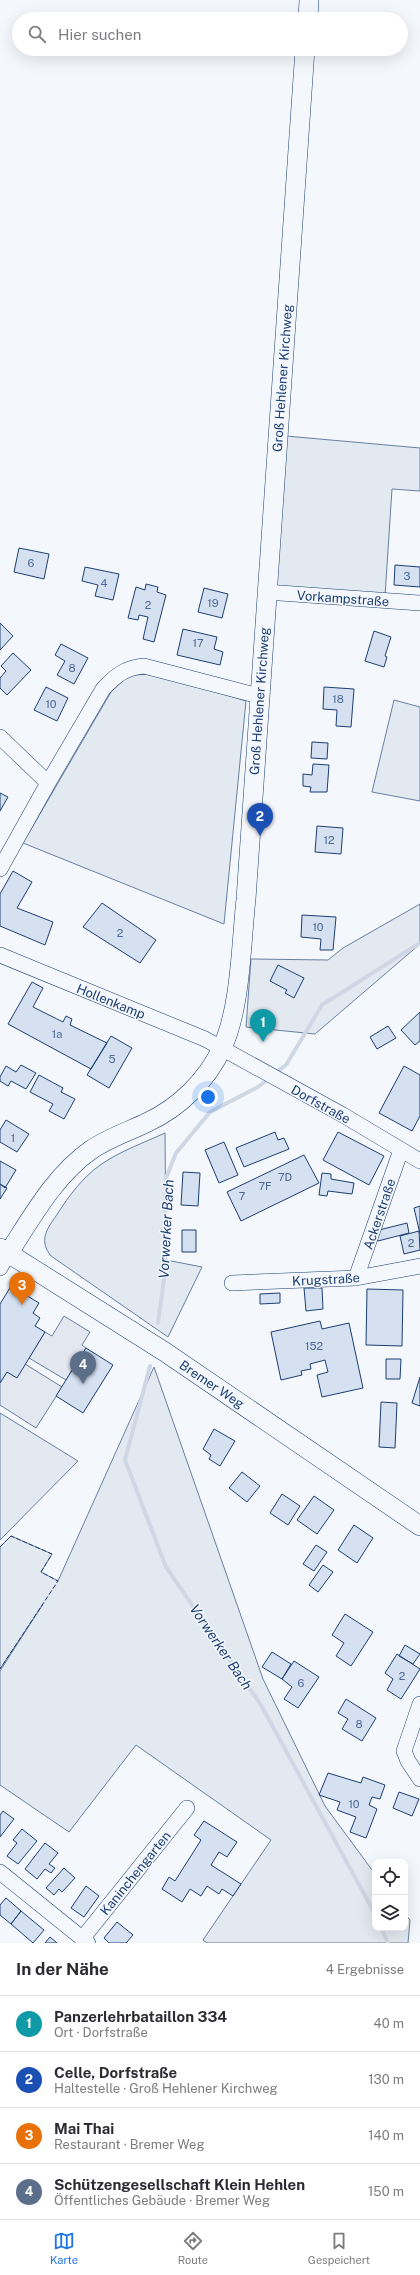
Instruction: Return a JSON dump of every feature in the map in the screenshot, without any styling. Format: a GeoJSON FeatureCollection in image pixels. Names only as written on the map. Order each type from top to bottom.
{"type":"FeatureCollection","features":[{"type":"Feature","properties":{"kind":"main road"},"geometry":{"type":"LineString","coordinates":[[308,12],[309,0]]}},
{"type":"Feature","properties":{"kind":"main road","name":"Groß Hehlener Kirchweg"},"geometry":{"type":"LineString","coordinates":[[3,1257],[36,1210],[71,1168],[91,1150],[167,1112],[200,1082],[222,1048],[234,1007],[241,950],[304,56]]}},
{"type":"Feature","properties":{"kind":"main road","name":"Bremer Weg"},"geometry":{"type":"LineString","coordinates":[[3,1257],[165,1352],[420,1526]]}},
{"type":"Feature","properties":{"kind":"street","name":"Vorkampstraße"},"geometry":{"type":"LineString","coordinates":[[266,592],[420,603]]}},
{"type":"Feature","properties":{"kind":"street"},"geometry":{"type":"LineString","coordinates":[[0,869],[103,689],[114,676],[129,668],[144,666],[259,696]]}},
{"type":"Feature","properties":{"kind":"street"},"geometry":{"type":"LineString","coordinates":[[0,737],[48,783]]}},
{"type":"Feature","properties":{"kind":"street","name":"Hollenkamp"},"geometry":{"type":"LineString","coordinates":[[0,955],[206,1039],[222,1048]]}},
{"type":"Feature","properties":{"kind":"street","name":"Dorfstraße"},"geometry":{"type":"LineString","coordinates":[[222,1048],[420,1161]]}},
{"type":"Feature","properties":{"kind":"street","name":"Ackerstraße"},"geometry":{"type":"LineString","coordinates":[[356,1278],[401,1150]]}},
{"type":"Feature","properties":{"kind":"street","name":"Krugstraße"},"geometry":{"type":"LineString","coordinates":[[232,1283],[356,1278],[420,1266]]}},
{"type":"Feature","properties":{"kind":"street"},"geometry":{"type":"LineString","coordinates":[[420,1704],[404,1750],[408,1761],[420,1778]]}},
{"type":"Feature","properties":{"kind":"street","name":"Kaninchengarten"},"geometry":{"type":"LineString","coordinates":[[1,1874],[85,1941],[187,1808]]}},
{"type":"Feature","properties":{"kind":"shaded area"},"geometry":{"type":"Polygon","coordinates":[[[286,436],[420,448],[420,491],[392,489],[385,596],[276,589],[286,436]]]}},
{"type":"Feature","properties":{"kind":"shaded area"},"geometry":{"type":"Polygon","coordinates":[[[158,674],[246,701],[224,924],[23,843],[111,692],[129,675],[158,674]]]}},
{"type":"Feature","properties":{"kind":"shaded area"},"geometry":{"type":"Polygon","coordinates":[[[394,700],[420,707],[420,801],[372,792],[394,700]]]}},
{"type":"Feature","properties":{"kind":"shaded area"},"geometry":{"type":"Polygon","coordinates":[[[420,904],[420,944],[315,1034],[246,1027],[251,959],[328,960],[343,948],[420,904]]]}},
{"type":"Feature","properties":{"kind":"shaded area"},"geometry":{"type":"Polygon","coordinates":[[[165,1133],[166,1260],[202,1267],[168,1337],[51,1256],[45,1245],[45,1236],[49,1226],[74,1191],[94,1170],[113,1157],[165,1133]]]}},
{"type":"Feature","properties":{"kind":"shaded area"},"geometry":{"type":"Polygon","coordinates":[[[64,1316],[90,1332],[82,1345],[86,1348],[66,1380],[29,1358],[45,1332],[52,1336],[64,1316]]]}},
{"type":"Feature","properties":{"kind":"shaded area"},"geometry":{"type":"Polygon","coordinates":[[[25,1364],[62,1387],[36,1428],[0,1405],[0,1383],[7,1372],[25,1364]]]}},
{"type":"Feature","properties":{"kind":"shaded area"},"geometry":{"type":"Polygon","coordinates":[[[154,1367],[263,1679],[325,1806],[372,1870],[372,1931],[408,1931],[408,1918],[410,1920],[408,1943],[207,1943],[203,1940],[271,1840],[136,1745],[69,1832],[0,1785],[0,1671],[43,1604],[0,1669],[0,1547],[11,1536],[52,1554],[41,1572],[58,1581],[154,1367]]]}},
{"type":"Feature","properties":{"kind":"shaded area"},"geometry":{"type":"Polygon","coordinates":[[[0,1413],[78,1461],[0,1540],[0,1413]]]}},
{"type":"Feature","properties":{"kind":"building"},"geometry":{"type":"Polygon","coordinates":[[[19,548],[49,554],[44,579],[14,572],[19,548]]]}},
{"type":"Feature","properties":{"kind":"building"},"geometry":{"type":"Polygon","coordinates":[[[395,565],[420,567],[420,587],[394,585],[395,565]]]}},
{"type":"Feature","properties":{"kind":"building"},"geometry":{"type":"Polygon","coordinates":[[[85,567],[119,574],[113,600],[95,596],[98,585],[82,581],[85,567]]]}},
{"type":"Feature","properties":{"kind":"building"},"geometry":{"type":"Polygon","coordinates":[[[146,584],[158,587],[157,592],[166,595],[154,642],[143,639],[148,617],[139,615],[138,620],[128,618],[136,587],[145,590],[146,584]]]}},
{"type":"Feature","properties":{"kind":"building"},"geometry":{"type":"Polygon","coordinates":[[[204,588],[228,594],[222,618],[198,612],[204,588]]]}},
{"type":"Feature","properties":{"kind":"building"},"geometry":{"type":"Polygon","coordinates":[[[0,623],[13,636],[0,650],[0,623]]]}},
{"type":"Feature","properties":{"kind":"building"},"geometry":{"type":"Polygon","coordinates":[[[183,629],[217,637],[214,649],[223,652],[220,665],[177,655],[183,629]]]}},
{"type":"Feature","properties":{"kind":"building"},"geometry":{"type":"Polygon","coordinates":[[[374,631],[391,637],[385,656],[387,657],[384,667],[365,661],[374,631]]]}},
{"type":"Feature","properties":{"kind":"building"},"geometry":{"type":"Polygon","coordinates":[[[61,644],[88,658],[74,684],[57,675],[65,661],[55,655],[61,644]]]}},
{"type":"Feature","properties":{"kind":"building"},"geometry":{"type":"Polygon","coordinates":[[[13,653],[31,670],[7,695],[0,688],[0,678],[6,671],[1,666],[13,653]]]}},
{"type":"Feature","properties":{"kind":"building"},"geometry":{"type":"Polygon","coordinates":[[[46,687],[68,698],[57,721],[34,710],[46,687]]]}},
{"type":"Feature","properties":{"kind":"building"},"geometry":{"type":"Polygon","coordinates":[[[324,687],[354,689],[351,727],[336,726],[337,710],[323,709],[324,687]]]}},
{"type":"Feature","properties":{"kind":"building"},"geometry":{"type":"Polygon","coordinates":[[[312,742],[328,743],[327,759],[311,758],[312,742]]]}},
{"type":"Feature","properties":{"kind":"building"},"geometry":{"type":"Polygon","coordinates":[[[313,764],[329,765],[327,792],[310,792],[311,787],[303,786],[303,774],[312,775],[313,764]]]}},
{"type":"Feature","properties":{"kind":"building"},"geometry":{"type":"Polygon","coordinates":[[[0,793],[8,797],[0,811],[0,793]]]}},
{"type":"Feature","properties":{"kind":"building"},"geometry":{"type":"Polygon","coordinates":[[[317,826],[343,828],[341,854],[315,852],[317,826]]]}},
{"type":"Feature","properties":{"kind":"building"},"geometry":{"type":"Polygon","coordinates":[[[13,871],[32,882],[17,908],[53,922],[45,945],[0,926],[0,894],[13,871]]]}},
{"type":"Feature","properties":{"kind":"building"},"geometry":{"type":"Polygon","coordinates":[[[102,903],[156,940],[140,963],[83,927],[102,903]]]}},
{"type":"Feature","properties":{"kind":"building"},"geometry":{"type":"Polygon","coordinates":[[[302,915],[336,917],[333,950],[320,950],[321,939],[301,937],[302,915]]]}},
{"type":"Feature","properties":{"kind":"building"},"geometry":{"type":"Polygon","coordinates":[[[278,965],[304,978],[294,998],[285,993],[287,990],[270,981],[278,965]]]}},
{"type":"Feature","properties":{"kind":"building"},"geometry":{"type":"Polygon","coordinates":[[[32,982],[43,988],[33,1007],[63,1022],[66,1016],[72,1019],[70,1025],[107,1043],[91,1069],[8,1024],[32,982]]]}},
{"type":"Feature","properties":{"kind":"building"},"geometry":{"type":"Polygon","coordinates":[[[420,1012],[420,1041],[415,1045],[401,1030],[420,1012]]]}},
{"type":"Feature","properties":{"kind":"building"},"geometry":{"type":"Polygon","coordinates":[[[388,1026],[396,1038],[377,1049],[370,1037],[388,1026]]]}},
{"type":"Feature","properties":{"kind":"building"},"geometry":{"type":"Polygon","coordinates":[[[111,1036],[132,1048],[109,1088],[87,1075],[111,1036]]]}},
{"type":"Feature","properties":{"kind":"building"},"geometry":{"type":"Polygon","coordinates":[[[21,1065],[36,1073],[26,1089],[11,1081],[8,1086],[0,1081],[0,1077],[6,1066],[16,1072],[21,1065]]]}},
{"type":"Feature","properties":{"kind":"building"},"geometry":{"type":"Polygon","coordinates":[[[404,1066],[420,1075],[420,1116],[412,1131],[379,1113],[404,1066]]]}},
{"type":"Feature","properties":{"kind":"building"},"geometry":{"type":"Polygon","coordinates":[[[39,1075],[63,1088],[61,1092],[75,1099],[64,1119],[49,1111],[53,1104],[30,1092],[39,1075]]]}},
{"type":"Feature","properties":{"kind":"building"},"geometry":{"type":"Polygon","coordinates":[[[6,1120],[29,1134],[17,1152],[0,1142],[0,1130],[6,1120]]]}},
{"type":"Feature","properties":{"kind":"building"},"geometry":{"type":"Polygon","coordinates":[[[275,1132],[278,1140],[284,1138],[289,1149],[244,1167],[236,1148],[275,1132]]]}},
{"type":"Feature","properties":{"kind":"building"},"geometry":{"type":"Polygon","coordinates":[[[338,1132],[384,1156],[369,1185],[323,1160],[338,1132]]]}},
{"type":"Feature","properties":{"kind":"building"},"geometry":{"type":"Polygon","coordinates":[[[224,1142],[238,1175],[219,1183],[205,1150],[224,1142]]]}},
{"type":"Feature","properties":{"kind":"building"},"geometry":{"type":"Polygon","coordinates":[[[304,1155],[319,1183],[241,1221],[227,1192],[304,1155]]]}},
{"type":"Feature","properties":{"kind":"building"},"geometry":{"type":"Polygon","coordinates":[[[0,1161],[16,1170],[5,1188],[0,1184],[0,1161]]]}},
{"type":"Feature","properties":{"kind":"building"},"geometry":{"type":"Polygon","coordinates":[[[183,1172],[200,1173],[198,1206],[181,1205],[183,1172]]]}},
{"type":"Feature","properties":{"kind":"building"},"geometry":{"type":"Polygon","coordinates":[[[322,1173],[331,1174],[331,1179],[354,1183],[352,1194],[328,1191],[327,1196],[319,1195],[322,1173]]]}},
{"type":"Feature","properties":{"kind":"building"},"geometry":{"type":"Polygon","coordinates":[[[0,1184],[7,1188],[0,1199],[0,1184]]]}},
{"type":"Feature","properties":{"kind":"building"},"geometry":{"type":"Polygon","coordinates":[[[420,1206],[420,1234],[414,1208],[420,1206]]]}},
{"type":"Feature","properties":{"kind":"building"},"geometry":{"type":"Polygon","coordinates":[[[407,1223],[409,1233],[378,1241],[375,1231],[407,1223]]]}},
{"type":"Feature","properties":{"kind":"building"},"geometry":{"type":"Polygon","coordinates":[[[182,1230],[196,1230],[196,1252],[182,1252],[182,1230]]]}},
{"type":"Feature","properties":{"kind":"building"},"geometry":{"type":"Polygon","coordinates":[[[419,1231],[420,1250],[404,1254],[400,1236],[419,1231]]]}},
{"type":"Feature","properties":{"kind":"building"},"geometry":{"type":"Polygon","coordinates":[[[11,1286],[39,1303],[33,1313],[40,1318],[35,1326],[45,1332],[17,1378],[7,1372],[0,1383],[0,1304],[11,1286]]]}},
{"type":"Feature","properties":{"kind":"building"},"geometry":{"type":"Polygon","coordinates":[[[304,1288],[322,1288],[323,1309],[306,1311],[304,1288]]]}},
{"type":"Feature","properties":{"kind":"building"},"geometry":{"type":"Polygon","coordinates":[[[367,1289],[403,1290],[402,1346],[366,1345],[367,1289]]]}},
{"type":"Feature","properties":{"kind":"building"},"geometry":{"type":"Polygon","coordinates":[[[280,1293],[280,1303],[260,1304],[260,1294],[280,1293]]]}},
{"type":"Feature","properties":{"kind":"building"},"geometry":{"type":"Polygon","coordinates":[[[320,1321],[322,1329],[349,1323],[363,1388],[322,1397],[317,1375],[328,1372],[325,1360],[310,1364],[311,1369],[301,1371],[302,1375],[281,1380],[271,1332],[320,1321]]]}},
{"type":"Feature","properties":{"kind":"building"},"geometry":{"type":"Polygon","coordinates":[[[86,1348],[113,1365],[83,1413],[56,1396],[86,1348]]]}},
{"type":"Feature","properties":{"kind":"building"},"geometry":{"type":"Polygon","coordinates":[[[386,1359],[401,1359],[400,1379],[386,1379],[386,1359]]]}},
{"type":"Feature","properties":{"kind":"building"},"geometry":{"type":"Polygon","coordinates":[[[420,1377],[420,1406],[412,1403],[420,1377]]]}},
{"type":"Feature","properties":{"kind":"building"},"geometry":{"type":"Polygon","coordinates":[[[381,1402],[397,1403],[395,1448],[379,1447],[381,1402]]]}},
{"type":"Feature","properties":{"kind":"building"},"geometry":{"type":"Polygon","coordinates":[[[214,1429],[235,1441],[220,1466],[209,1459],[211,1455],[203,1449],[214,1429]]]}},
{"type":"Feature","properties":{"kind":"building"},"geometry":{"type":"Polygon","coordinates":[[[242,1472],[260,1486],[247,1502],[229,1488],[242,1472]]]}},
{"type":"Feature","properties":{"kind":"building"},"geometry":{"type":"Polygon","coordinates":[[[282,1494],[300,1506],[288,1525],[270,1513],[282,1494]]]}},
{"type":"Feature","properties":{"kind":"building"},"geometry":{"type":"Polygon","coordinates":[[[314,1496],[334,1510],[317,1534],[297,1520],[314,1496]]]}},
{"type":"Feature","properties":{"kind":"building"},"geometry":{"type":"Polygon","coordinates":[[[354,1525],[373,1538],[357,1563],[338,1550],[354,1525]]]}},
{"type":"Feature","properties":{"kind":"building"},"geometry":{"type":"Polygon","coordinates":[[[316,1545],[327,1552],[314,1571],[303,1564],[316,1545]]]}},
{"type":"Feature","properties":{"kind":"building"},"geometry":{"type":"Polygon","coordinates":[[[323,1565],[333,1572],[318,1592],[309,1585],[323,1565]]]}},
{"type":"Feature","properties":{"kind":"building"},"geometry":{"type":"Polygon","coordinates":[[[345,1614],[373,1632],[351,1666],[336,1656],[344,1643],[332,1635],[345,1614]]]}},
{"type":"Feature","properties":{"kind":"building"},"geometry":{"type":"Polygon","coordinates":[[[405,1645],[420,1654],[413,1664],[399,1656],[405,1645]]]}},
{"type":"Feature","properties":{"kind":"building"},"geometry":{"type":"Polygon","coordinates":[[[272,1652],[291,1664],[282,1679],[262,1667],[272,1652]]]}},
{"type":"Feature","properties":{"kind":"building"},"geometry":{"type":"Polygon","coordinates":[[[397,1654],[420,1669],[401,1699],[387,1690],[393,1679],[385,1673],[397,1654]]]}},
{"type":"Feature","properties":{"kind":"building"},"geometry":{"type":"Polygon","coordinates":[[[294,1661],[319,1677],[298,1708],[284,1699],[292,1687],[282,1679],[294,1661]]]}},
{"type":"Feature","properties":{"kind":"building"},"geometry":{"type":"Polygon","coordinates":[[[346,1699],[376,1718],[362,1741],[342,1729],[348,1719],[338,1713],[346,1699]]]}},
{"type":"Feature","properties":{"kind":"building"},"geometry":{"type":"Polygon","coordinates":[[[328,1773],[361,1783],[363,1777],[385,1785],[380,1799],[372,1797],[369,1805],[377,1809],[366,1838],[350,1832],[356,1817],[337,1810],[340,1802],[319,1795],[328,1773]]]}},
{"type":"Feature","properties":{"kind":"building"},"geometry":{"type":"Polygon","coordinates":[[[399,1792],[419,1799],[412,1816],[393,1808],[399,1792]]]}},
{"type":"Feature","properties":{"kind":"building"},"geometry":{"type":"Polygon","coordinates":[[[3,1811],[14,1819],[0,1837],[0,1815],[3,1811]]]}},
{"type":"Feature","properties":{"kind":"building"},"geometry":{"type":"Polygon","coordinates":[[[204,1821],[237,1842],[227,1857],[219,1852],[211,1865],[241,1884],[233,1896],[222,1889],[219,1894],[207,1886],[201,1896],[190,1889],[182,1902],[162,1889],[169,1877],[175,1881],[201,1840],[194,1835],[204,1821]]]}},
{"type":"Feature","properties":{"kind":"building"},"geometry":{"type":"Polygon","coordinates":[[[22,1829],[37,1841],[18,1864],[7,1856],[17,1843],[13,1840],[22,1829]]]}},
{"type":"Feature","properties":{"kind":"building"},"geometry":{"type":"Polygon","coordinates":[[[45,1843],[58,1853],[49,1864],[55,1868],[51,1873],[45,1869],[37,1879],[25,1869],[45,1843]]]}},
{"type":"Feature","properties":{"kind":"building"},"geometry":{"type":"Polygon","coordinates":[[[64,1868],[75,1878],[62,1892],[59,1889],[54,1895],[46,1888],[64,1868]]]}},
{"type":"Feature","properties":{"kind":"building"},"geometry":{"type":"Polygon","coordinates":[[[86,1886],[99,1896],[84,1917],[71,1908],[86,1886]]]}},
{"type":"Feature","properties":{"kind":"building"},"geometry":{"type":"Polygon","coordinates":[[[6,1898],[21,1911],[11,1924],[0,1915],[0,1905],[6,1898]]]}},
{"type":"Feature","properties":{"kind":"building"},"geometry":{"type":"Polygon","coordinates":[[[21,1911],[44,1930],[33,1943],[11,1924],[21,1911]]]}},
{"type":"Feature","properties":{"kind":"building"},"geometry":{"type":"Polygon","coordinates":[[[117,1922],[133,1935],[126,1943],[109,1943],[104,1938],[117,1922]]]}},
{"type":"Feature","properties":{"kind":"building"},"geometry":{"type":"Polygon","coordinates":[[[50,1937],[57,1943],[45,1943],[50,1937]]]}},
{"type":"Feature","properties":{"kind":"waterway","name":"Vorwerker Bach"},"geometry":{"type":"LineString","coordinates":[[275,1073],[286,1065],[322,1005],[420,943]]}},
{"type":"Feature","properties":{"kind":"waterway","name":"Vorwerker Bach"},"geometry":{"type":"LineString","coordinates":[[158,1323],[164,1279],[166,1178],[176,1153],[210,1112],[258,1087],[270,1078]]}},
{"type":"Feature","properties":{"kind":"waterway","name":"Vorwerker Bach"},"geometry":{"type":"LineString","coordinates":[[150,1366],[125,1460],[166,1567],[261,1705],[372,1908]]}},
{"type":"Feature","properties":{"kind":"waterway","name":"Vorwerker Bach"},"geometry":{"type":"LineString","coordinates":[[382,1931],[388,1943]]}},
{"type":"Feature","properties":{"kind":"fence"},"geometry":{"type":"LineString","coordinates":[[0,1547],[11,1536],[52,1554],[41,1572],[58,1581],[0,1669]]}},
{"type":"Feature","properties":{"kind":"place","name":"Celle, Dorfstraße"},"geometry":{"type":"Point","coordinates":[260,836]}},
{"type":"Feature","properties":{"kind":"place","name":"Panzerlehrbataillon 334"},"geometry":{"type":"Point","coordinates":[263,1042]}},
{"type":"Feature","properties":{"kind":"place","name":"Mai Thai"},"geometry":{"type":"Point","coordinates":[22,1305]}},
{"type":"Feature","properties":{"kind":"place","name":"Schützengesellschaft Klein Hehlen"},"geometry":{"type":"Point","coordinates":[83,1384]}}]}
